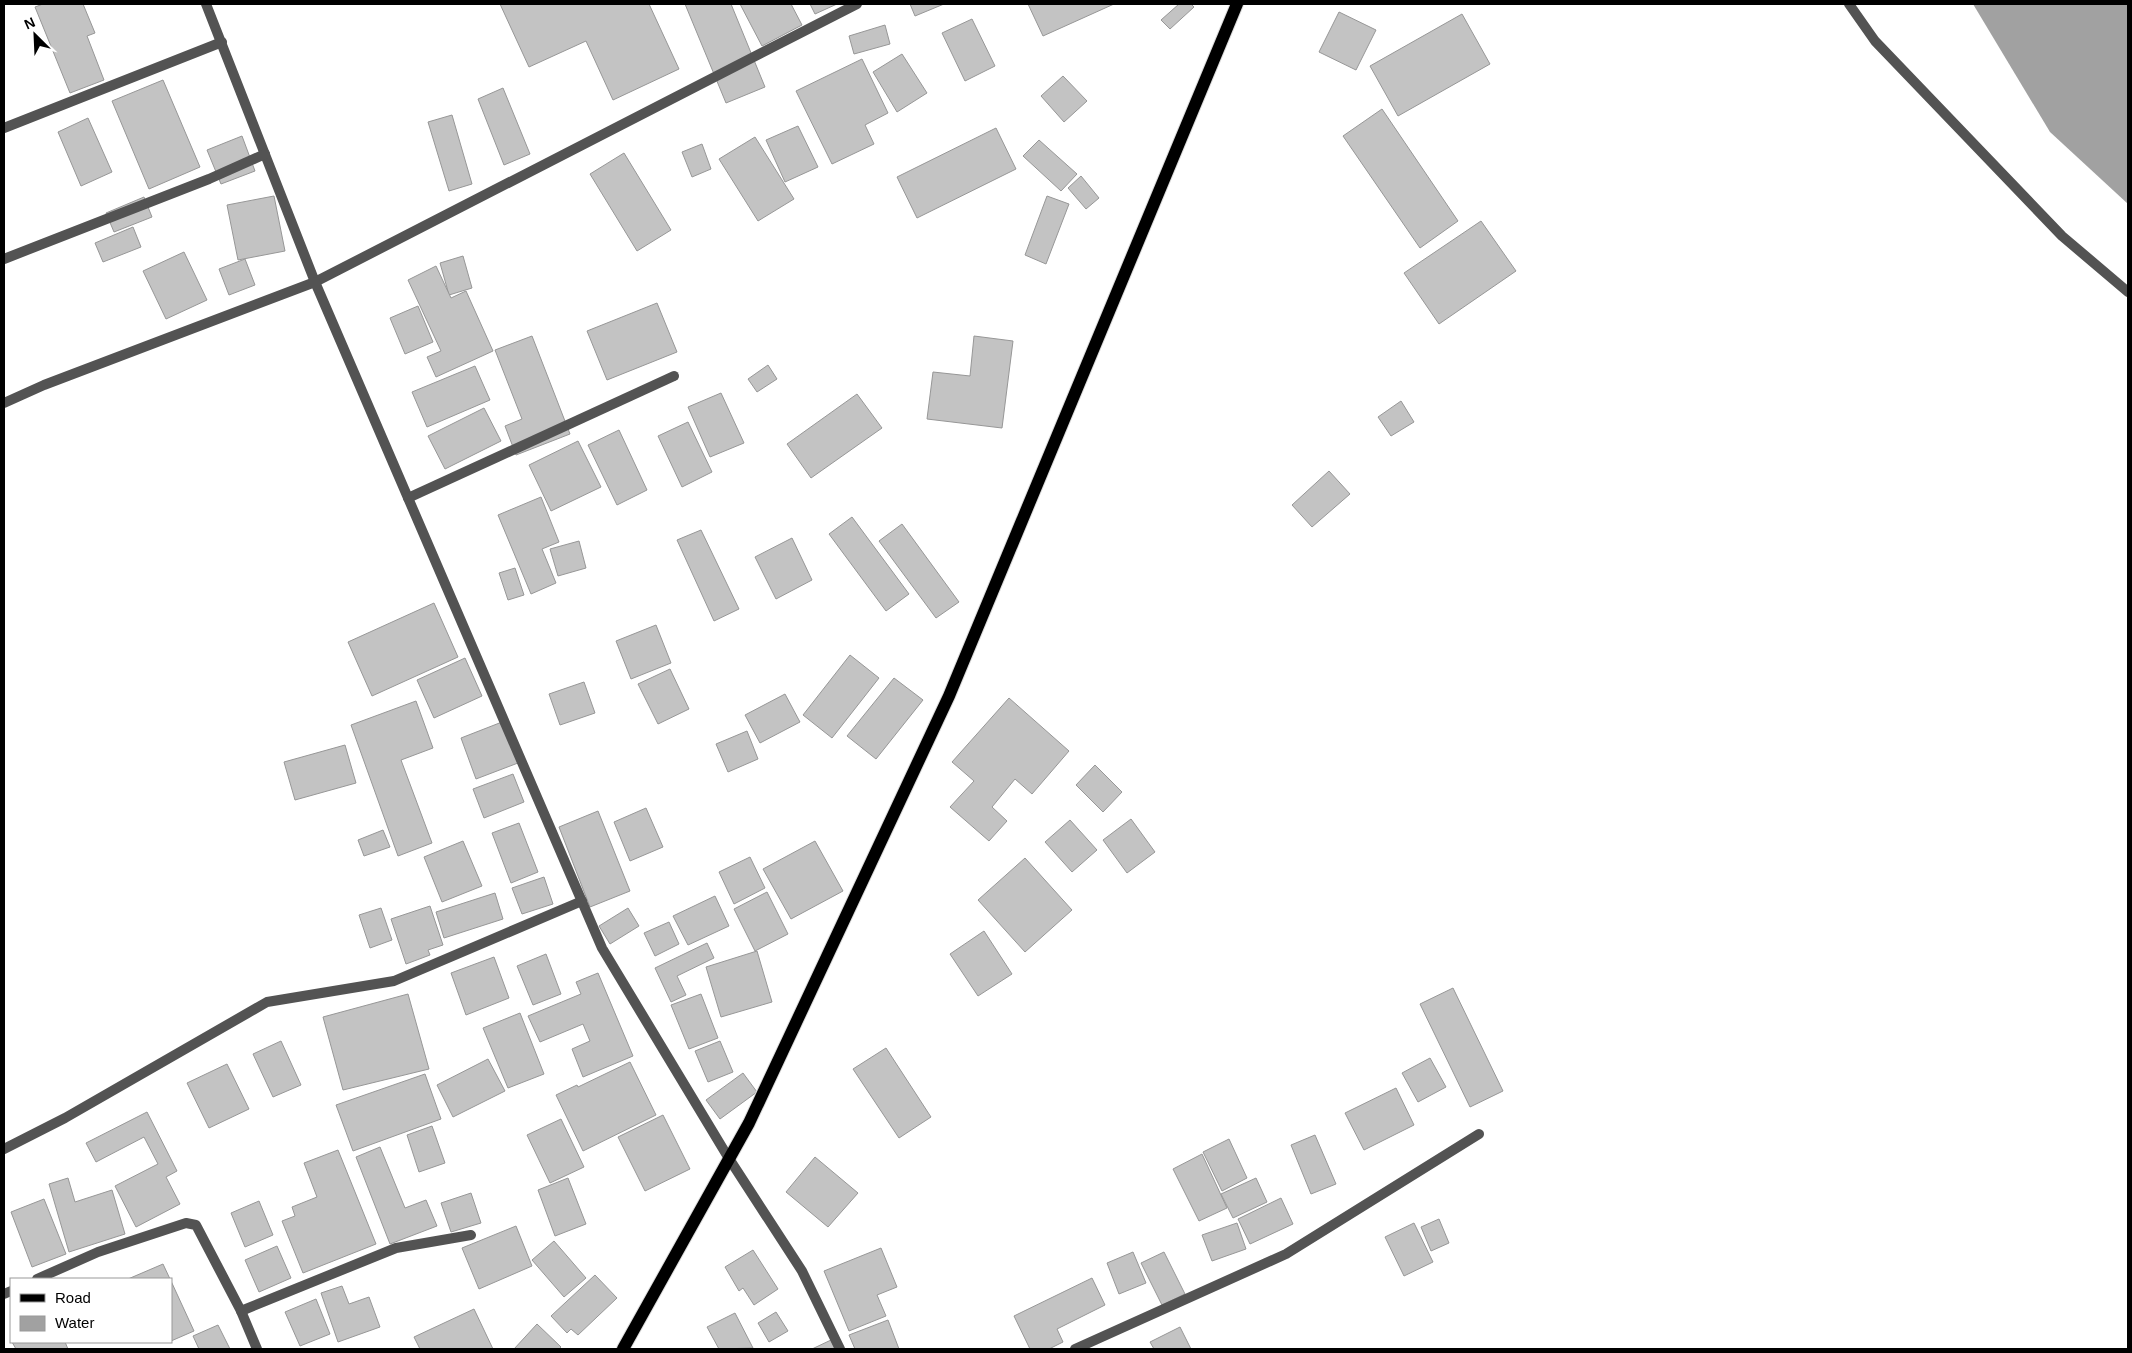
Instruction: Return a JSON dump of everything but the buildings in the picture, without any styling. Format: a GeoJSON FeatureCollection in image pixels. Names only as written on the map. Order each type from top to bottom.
{"type":"FeatureCollection","features":[{"type":"Feature","properties":{"kind":"main road"},"geometry":{"type":"LineString","coordinates":[[623,1349],[753,1114],[949,696],[1237,4]]}},
{"type":"Feature","properties":{"kind":"street"},"geometry":{"type":"LineString","coordinates":[[206,4],[315,282],[602,948],[728,1157],[802,1271],[840,1349]]}},
{"type":"Feature","properties":{"kind":"street"},"geometry":{"type":"LineString","coordinates":[[4,403],[44,385],[315,282],[857,4]]}},
{"type":"Feature","properties":{"kind":"street"},"geometry":{"type":"LineString","coordinates":[[1849,4],[1875,40],[2062,236],[2128,292]]}},
{"type":"Feature","properties":{"kind":"street"},"geometry":{"type":"LineString","coordinates":[[4,128],[222,42]]}},
{"type":"Feature","properties":{"kind":"street"},"geometry":{"type":"LineString","coordinates":[[4,259],[209,179],[265,154]]}},
{"type":"Feature","properties":{"kind":"street"},"geometry":{"type":"LineString","coordinates":[[408,498],[674,376]]}},
{"type":"Feature","properties":{"kind":"street"},"geometry":{"type":"LineString","coordinates":[[4,1149],[65,1118],[267,1002],[394,981],[582,901]]}},
{"type":"Feature","properties":{"kind":"street"},"geometry":{"type":"LineString","coordinates":[[1075,1349],[1286,1254],[1479,1134]]}},
{"type":"Feature","properties":{"kind":"street"},"geometry":{"type":"LineString","coordinates":[[39,1278],[98,1252],[186,1223],[196,1225],[241,1311],[257,1349]]}},
{"type":"Feature","properties":{"kind":"street"},"geometry":{"type":"LineString","coordinates":[[241,1311],[396,1248],[471,1235]]}},
{"type":"Feature","properties":{"kind":"water"},"geometry":{"type":"Polygon","coordinates":[[[1973,4],[2128,4],[2128,204],[2050,132],[1973,4]]]}}]}
